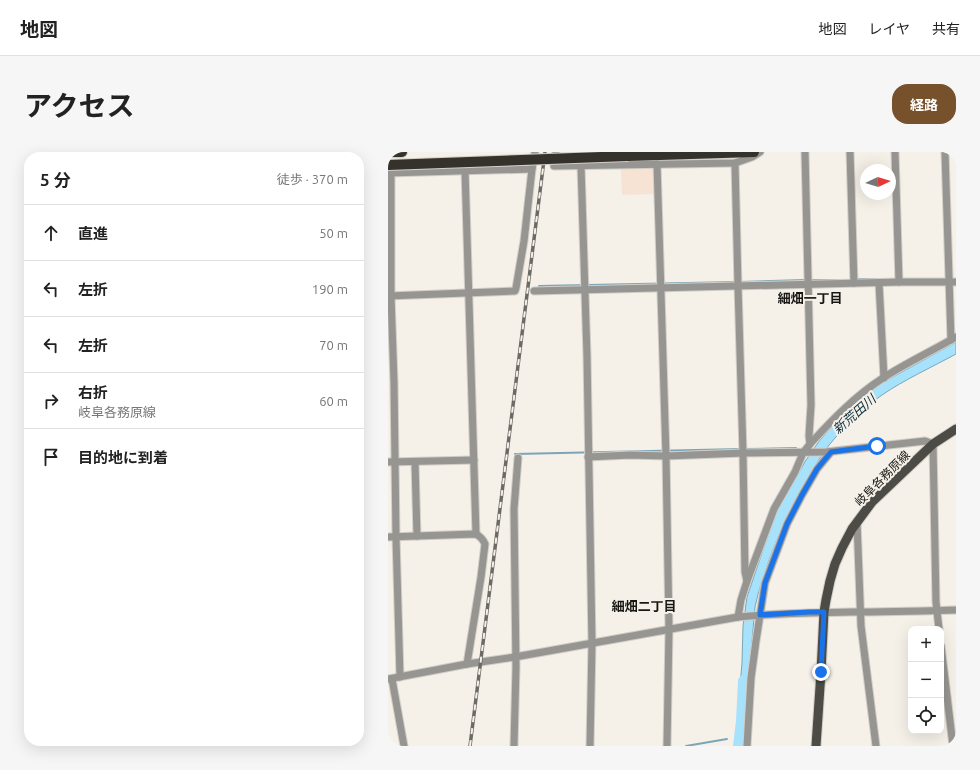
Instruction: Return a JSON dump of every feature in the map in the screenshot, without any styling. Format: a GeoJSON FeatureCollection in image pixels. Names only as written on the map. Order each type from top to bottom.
{"type":"FeatureCollection","features":[{"type":"Feature","properties":{"kind":"highway"},"geometry":{"type":"LineString","coordinates":[[388,152],[402,152]]}},
{"type":"Feature","properties":{"kind":"highway"},"geometry":{"type":"LineString","coordinates":[[389,170],[628,156],[754,152]]}},
{"type":"Feature","properties":{"kind":"main road","name":"岐阜各務原線"},"geometry":{"type":"LineString","coordinates":[[816,746],[824,612],[835,564],[842,548],[852,529],[872,502],[933,444],[956,430]]}},
{"type":"Feature","properties":{"kind":"street"},"geometry":{"type":"LineString","coordinates":[[390,296],[515,292],[524,241],[535,152]]}},
{"type":"Feature","properties":{"kind":"street"},"geometry":{"type":"LineString","coordinates":[[556,152],[554,166],[735,163],[752,157],[760,152]]}},
{"type":"Feature","properties":{"kind":"street"},"geometry":{"type":"LineString","coordinates":[[805,152],[811,405],[809,436],[810,444]]}},
{"type":"Feature","properties":{"kind":"street"},"geometry":{"type":"LineString","coordinates":[[850,152],[854,283]]}},
{"type":"Feature","properties":{"kind":"street"},"geometry":{"type":"LineString","coordinates":[[895,152],[899,282]]}},
{"type":"Feature","properties":{"kind":"street"},"geometry":{"type":"LineString","coordinates":[[739,617],[741,600],[747,581],[774,509],[810,444],[855,400],[884,378],[954,339],[945,152]]}},
{"type":"Feature","properties":{"kind":"street"},"geometry":{"type":"LineString","coordinates":[[735,163],[745,572],[747,581]]}},
{"type":"Feature","properties":{"kind":"street"},"geometry":{"type":"LineString","coordinates":[[657,164],[666,456],[669,629],[667,746]]}},
{"type":"Feature","properties":{"kind":"street"},"geometry":{"type":"LineString","coordinates":[[581,166],[587,356],[592,643],[590,746]]}},
{"type":"Feature","properties":{"kind":"street"},"geometry":{"type":"LineString","coordinates":[[400,677],[396,537],[392,462],[389,170],[532,169]]}},
{"type":"Feature","properties":{"kind":"street"},"geometry":{"type":"LineString","coordinates":[[465,170],[476,534]]}},
{"type":"Feature","properties":{"kind":"street"},"geometry":{"type":"LineString","coordinates":[[534,291],[952,282]]}},
{"type":"Feature","properties":{"kind":"street"},"geometry":{"type":"LineString","coordinates":[[879,283],[884,378]]}},
{"type":"Feature","properties":{"kind":"street"},"geometry":{"type":"LineString","coordinates":[[588,457],[806,453],[829,452],[925,441],[933,444],[939,626]]}},
{"type":"Feature","properties":{"kind":"street"},"geometry":{"type":"LineString","coordinates":[[747,746],[751,678],[758,615],[765,583],[787,524],[817,469],[829,452]]}},
{"type":"Feature","properties":{"kind":"street"},"geometry":{"type":"LineString","coordinates":[[514,746],[516,657],[514,509],[518,458]]}},
{"type":"Feature","properties":{"kind":"street"},"geometry":{"type":"LineString","coordinates":[[392,462],[474,460]]}},
{"type":"Feature","properties":{"kind":"street"},"geometry":{"type":"LineString","coordinates":[[415,462],[417,536]]}},
{"type":"Feature","properties":{"kind":"street"},"geometry":{"type":"LineString","coordinates":[[857,522],[861,626],[876,746]]}},
{"type":"Feature","properties":{"kind":"street"},"geometry":{"type":"LineString","coordinates":[[388,537],[476,534],[483,540],[485,544],[481,577],[467,664]]}},
{"type":"Feature","properties":{"kind":"street"},"geometry":{"type":"LineString","coordinates":[[404,746],[390,679],[467,664],[516,657],[739,617],[809,612],[956,610]]}},
{"type":"Feature","properties":{"kind":"street"},"geometry":{"type":"LineString","coordinates":[[943,662],[953,746]]}},
{"type":"Feature","properties":{"kind":"shaded area"},"geometry":{"type":"Polygon","coordinates":[[[655,168],[656,194],[622,195],[621,169],[655,168]]]}},
{"type":"Feature","properties":{"kind":"water"},"geometry":{"type":"Polygon","coordinates":[[[956,342],[956,354],[899,384],[882,395],[857,415],[829,445],[819,460],[801,490],[778,536],[759,589],[755,607],[747,698],[739,698],[743,626],[747,597],[777,511],[806,460],[820,440],[836,422],[867,394],[882,383],[956,342]]]}},
{"type":"Feature","properties":{"kind":"waterway"},"geometry":{"type":"LineString","coordinates":[[856,279],[883,279]]}},
{"type":"Feature","properties":{"kind":"waterway"},"geometry":{"type":"LineString","coordinates":[[740,282],[805,280]]}},
{"type":"Feature","properties":{"kind":"waterway"},"geometry":{"type":"LineString","coordinates":[[810,280],[851,280]]}},
{"type":"Feature","properties":{"kind":"waterway"},"geometry":{"type":"LineString","coordinates":[[539,286],[736,282]]}},
{"type":"Feature","properties":{"kind":"waterway"},"geometry":{"type":"LineString","coordinates":[[745,449],[796,448]]}},
{"type":"Feature","properties":{"kind":"waterway"},"geometry":{"type":"LineString","coordinates":[[515,454],[741,449]]}},
{"type":"Feature","properties":{"kind":"waterway","name":"新荒田川"},"geometry":{"type":"LineString","coordinates":[[739,746],[744,681]]}},
{"type":"Feature","properties":{"kind":"waterway"},"geometry":{"type":"LineString","coordinates":[[686,746],[727,739]]}},
{"type":"Feature","properties":{"kind":"railway"},"geometry":{"type":"LineString","coordinates":[[470,746],[545,152]]}},
{"type":"Feature","properties":{"kind":"district","name":"細畑一丁目"},"geometry":{"type":"Point","coordinates":[810,298]}},
{"type":"Feature","properties":{"kind":"district","name":"細畑二丁目"},"geometry":{"type":"Point","coordinates":[644,606]}},
{"type":"Feature","properties":{"kind":"route"},"geometry":{"type":"LineString","coordinates":[[821,672],[824,612],[760,615],[765,583],[787,524],[817,469],[831,452],[877,446]]}}]}
